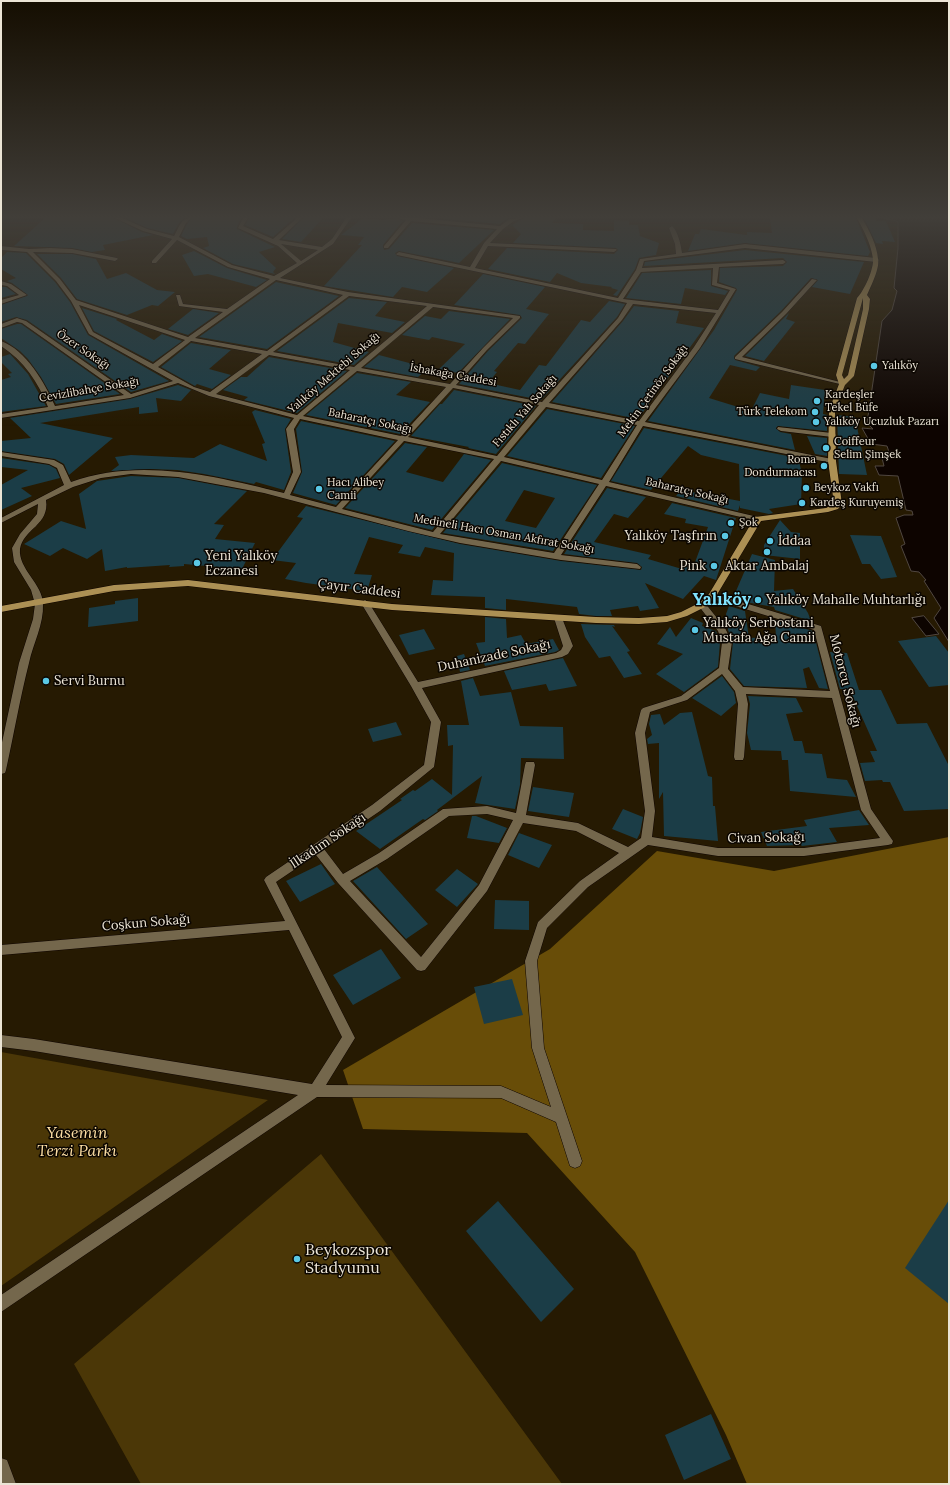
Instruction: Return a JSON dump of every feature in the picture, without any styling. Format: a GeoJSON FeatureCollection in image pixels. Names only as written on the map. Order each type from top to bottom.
{"type":"FeatureCollection","features":[{"type":"Feature","properties":{"kind":"main road"},"geometry":{"type":"LineString","coordinates":[[842,384],[840,375],[860,298],[864,295],[868,287]]}},
{"type":"Feature","properties":{"kind":"main road"},"geometry":{"type":"LineString","coordinates":[[708,600],[758,519],[828,510],[838,504],[832,461],[832,410],[842,384],[851,376],[867,304],[867,299],[864,295]]}},
{"type":"Feature","properties":{"kind":"main road","name":"Çayır Caddesi"},"geometry":{"type":"LineString","coordinates":[[1,609],[114,588],[188,584],[392,607],[558,618],[639,621],[667,619],[694,610],[708,600]]}},
{"type":"Feature","properties":{"kind":"street"},"geometry":{"type":"LineString","coordinates":[[1,302],[24,295],[13,287]]}},
{"type":"Feature","properties":{"kind":"street","name":"Baharatçı Sokağı"},"geometry":{"type":"LineString","coordinates":[[64,287],[74,301],[91,333],[192,388],[211,395],[298,417],[498,458],[758,519]]}},
{"type":"Feature","properties":{"kind":"street"},"geometry":{"type":"LineString","coordinates":[[154,367],[188,340],[262,287]]}},
{"type":"Feature","properties":{"kind":"street"},"geometry":{"type":"LineString","coordinates":[[318,287],[348,294],[518,317],[485,349],[452,386],[401,438],[337,510]]}},
{"type":"Feature","properties":{"kind":"street"},"geometry":{"type":"LineString","coordinates":[[560,287],[631,302],[719,312]]}},
{"type":"Feature","properties":{"kind":"street"},"geometry":{"type":"LineString","coordinates":[[620,299],[628,287]]}},
{"type":"Feature","properties":{"kind":"street","name":"Mekin Çetinöz Sokağı"},"geometry":{"type":"LineString","coordinates":[[556,556],[641,423],[697,348],[733,289],[727,287]]}},
{"type":"Feature","properties":{"kind":"street"},"geometry":{"type":"LineString","coordinates":[[807,287],[737,358],[842,384]]}},
{"type":"Feature","properties":{"kind":"street"},"geometry":{"type":"LineString","coordinates":[[211,395],[348,294]]}},
{"type":"Feature","properties":{"kind":"street"},"geometry":{"type":"LineString","coordinates":[[178,296],[181,305],[228,311]]}},
{"type":"Feature","properties":{"kind":"street","name":"İshakağa Caddesi"},"geometry":{"type":"LineString","coordinates":[[74,301],[188,340],[452,386],[832,461]]}},
{"type":"Feature","properties":{"kind":"street","name":"Fıstıklı Yalı Sokağı"},"geometry":{"type":"LineString","coordinates":[[435,534],[544,404],[620,319],[631,302]]}},
{"type":"Feature","properties":{"kind":"street","name":"Yalıköy Mektebi Sokağı"},"geometry":{"type":"LineString","coordinates":[[286,496],[297,472],[290,429],[298,417],[431,306]]}},
{"type":"Feature","properties":{"kind":"street","name":"Özer Sokağı"},"geometry":{"type":"LineString","coordinates":[[1,326],[17,320],[24,322],[130,396]]}},
{"type":"Feature","properties":{"kind":"street"},"geometry":{"type":"LineString","coordinates":[[1,343],[30,368],[39,379],[52,407]]}},
{"type":"Feature","properties":{"kind":"street","name":"Cevizlibahçe Sokağı"},"geometry":{"type":"LineString","coordinates":[[1,416],[130,396],[179,381]]}},
{"type":"Feature","properties":{"kind":"street"},"geometry":{"type":"LineString","coordinates":[[781,429],[832,435]]}},
{"type":"Feature","properties":{"kind":"street"},"geometry":{"type":"LineString","coordinates":[[1,454],[14,458],[51,462],[60,467],[68,485]]}},
{"type":"Feature","properties":{"kind":"street","name":"Medineli Hacı Osman Akfırat Sokağı"},"geometry":{"type":"LineString","coordinates":[[1,521],[68,485],[115,473],[164,473],[207,478],[286,496],[435,534],[556,556],[637,567]]}},
{"type":"Feature","properties":{"kind":"street"},"geometry":{"type":"LineString","coordinates":[[1,770],[24,661],[38,620],[39,601],[18,560],[16,550],[20,538],[41,514],[44,505],[42,500]]}},
{"type":"Feature","properties":{"kind":"street"},"geometry":{"type":"LineString","coordinates":[[576,1161],[538,1048],[531,961],[542,925],[584,884],[646,840],[650,811],[640,733],[646,710],[684,698],[723,669],[727,642],[708,600]]}},
{"type":"Feature","properties":{"kind":"street","name":"Motorcu Sokağı"},"geometry":{"type":"LineString","coordinates":[[708,600],[818,628],[866,810],[888,841]]}},
{"type":"Feature","properties":{"kind":"street","name":"İlkadım Sokağı"},"geometry":{"type":"LineString","coordinates":[[315,1091],[349,1038],[270,880],[376,808],[429,767],[436,722],[416,686],[365,603]]}},
{"type":"Feature","properties":{"kind":"street","name":"Duhanizade Sokağı"},"geometry":{"type":"LineString","coordinates":[[416,686],[559,656],[565,652],[568,646],[558,618]]}},
{"type":"Feature","properties":{"kind":"street"},"geometry":{"type":"LineString","coordinates":[[723,669],[740,690],[743,704],[739,757]]}},
{"type":"Feature","properties":{"kind":"street"},"geometry":{"type":"LineString","coordinates":[[740,690],[836,695]]}},
{"type":"Feature","properties":{"kind":"street"},"geometry":{"type":"LineString","coordinates":[[317,848],[342,880],[421,966],[483,888],[520,818],[530,765]]}},
{"type":"Feature","properties":{"kind":"street"},"geometry":{"type":"LineString","coordinates":[[342,880],[383,856],[447,812],[487,810],[520,818],[578,827],[629,853]]}},
{"type":"Feature","properties":{"kind":"street","name":"Civan Sokağı"},"geometry":{"type":"LineString","coordinates":[[646,840],[718,852],[804,852],[888,841]]}},
{"type":"Feature","properties":{"kind":"street","name":"Coşkun Sokağı"},"geometry":{"type":"LineString","coordinates":[[1,950],[293,925]]}},
{"type":"Feature","properties":{"kind":"street"},"geometry":{"type":"LineString","coordinates":[[1,1041],[34,1045],[315,1091],[502,1092],[561,1118]]}},
{"type":"Feature","properties":{"kind":"street"},"geometry":{"type":"LineString","coordinates":[[1,1304],[315,1091]]}},
{"type":"Feature","properties":{"kind":"street"},"geometry":{"type":"LineString","coordinates":[[1,1466],[8,1484]]}},
{"type":"Feature","properties":{"kind":"green space","name":"Yasemin Terzi Parkı"},"geometry":{"type":"Polygon","coordinates":[[[1,1052],[268,1100],[1,1286],[1,1052]]]}},
{"type":"Feature","properties":{"kind":"green space","name":"Beykozspor Stadyumu"},"geometry":{"type":"Polygon","coordinates":[[[321,1154],[562,1484],[141,1484],[74,1364],[321,1154]]]}},
{"type":"Feature","properties":{"kind":"shaded area"},"geometry":{"type":"Polygon","coordinates":[[[949,287],[949,642],[934,618],[941,608],[924,581],[926,580],[919,572],[911,571],[901,546],[905,544],[896,518],[904,515],[913,515],[912,511],[906,510],[898,476],[879,475],[875,466],[884,466],[882,458],[878,453],[890,455],[887,446],[871,444],[862,428],[873,429],[867,423],[882,321],[892,310],[897,291],[894,288],[949,287]]]}},
{"type":"Feature","properties":{"kind":"shaded area"},"geometry":{"type":"Polygon","coordinates":[[[924,616],[939,634],[926,636],[912,618],[924,616]]]}},
{"type":"Feature","properties":{"kind":"shaded area"},"geometry":{"type":"Polygon","coordinates":[[[949,837],[949,1484],[747,1484],[726,1435],[635,1252],[527,1133],[363,1129],[343,1070],[550,949],[657,851],[774,871],[949,837]]]}},
{"type":"Feature","properties":{"kind":"building"},"geometry":{"type":"Polygon","coordinates":[[[1,287],[6,287],[16,294],[1,298],[1,287]]]}},
{"type":"Feature","properties":{"kind":"building"},"geometry":{"type":"Polygon","coordinates":[[[18,287],[59,287],[70,302],[88,335],[169,381],[131,392],[27,320],[16,317],[1,322],[1,305],[28,295],[18,287]]]}},
{"type":"Feature","properties":{"kind":"building"},"geometry":{"type":"Polygon","coordinates":[[[68,287],[152,287],[157,290],[175,292],[158,306],[152,305],[127,315],[77,299],[68,287]]]}},
{"type":"Feature","properties":{"kind":"building"},"geometry":{"type":"Polygon","coordinates":[[[269,287],[300,287],[339,296],[267,349],[199,337],[269,287]]]}},
{"type":"Feature","properties":{"kind":"building"},"geometry":{"type":"Polygon","coordinates":[[[332,287],[402,287],[393,297],[332,287]]]}},
{"type":"Feature","properties":{"kind":"building"},"geometry":{"type":"Polygon","coordinates":[[[404,287],[432,287],[427,292],[404,287]]]}},
{"type":"Feature","properties":{"kind":"building"},"geometry":{"type":"Polygon","coordinates":[[[471,287],[545,287],[526,309],[549,314],[525,344],[518,343],[494,371],[497,372],[488,383],[520,390],[539,365],[546,366],[581,320],[590,322],[609,301],[625,304],[617,317],[541,400],[459,384],[488,351],[522,318],[520,315],[454,305],[471,287]]]}},
{"type":"Feature","properties":{"kind":"building"},"geometry":{"type":"Polygon","coordinates":[[[623,287],[617,296],[613,295],[618,290],[611,288],[623,287]]]}},
{"type":"Feature","properties":{"kind":"building"},"geometry":{"type":"Polygon","coordinates":[[[633,287],[715,287],[728,291],[725,295],[685,288],[681,304],[626,298],[633,287]]]}},
{"type":"Feature","properties":{"kind":"building"},"geometry":{"type":"Polygon","coordinates":[[[734,287],[803,287],[781,311],[734,356],[735,360],[760,367],[756,371],[730,365],[709,398],[751,411],[760,393],[789,399],[791,385],[825,390],[823,414],[827,415],[827,431],[778,426],[776,428],[780,432],[791,434],[795,450],[648,421],[714,330],[737,290],[734,287]]]}},
{"type":"Feature","properties":{"kind":"building"},"geometry":{"type":"Polygon","coordinates":[[[814,287],[853,287],[850,294],[814,287]]]}},
{"type":"Feature","properties":{"kind":"building"},"geometry":{"type":"Polygon","coordinates":[[[349,298],[387,302],[375,316],[405,322],[392,333],[338,323],[333,342],[369,352],[354,365],[277,351],[349,298]]]}},
{"type":"Feature","properties":{"kind":"building"},"geometry":{"type":"Polygon","coordinates":[[[634,306],[679,311],[676,323],[704,328],[638,419],[552,402],[623,321],[634,306]]]}},
{"type":"Feature","properties":{"kind":"building"},"geometry":{"type":"Polygon","coordinates":[[[82,308],[117,319],[116,320],[154,340],[162,334],[182,341],[153,362],[94,331],[82,308]]]}},
{"type":"Feature","properties":{"kind":"building"},"geometry":{"type":"Polygon","coordinates":[[[193,309],[219,313],[188,335],[168,329],[193,309]]]}},
{"type":"Feature","properties":{"kind":"building"},"geometry":{"type":"Polygon","coordinates":[[[449,311],[510,319],[458,373],[439,369],[465,344],[432,337],[429,340],[402,335],[425,316],[441,319],[449,311]]]}},
{"type":"Feature","properties":{"kind":"building"},"geometry":{"type":"Polygon","coordinates":[[[789,313],[786,319],[795,322],[764,361],[745,356],[789,313]]]}},
{"type":"Feature","properties":{"kind":"building"},"geometry":{"type":"Polygon","coordinates":[[[21,324],[120,394],[56,404],[41,377],[28,359],[20,351],[1,338],[1,329],[21,324]]]}},
{"type":"Feature","properties":{"kind":"building"},"geometry":{"type":"Polygon","coordinates":[[[191,343],[231,350],[209,369],[231,375],[212,389],[197,384],[195,386],[161,367],[191,343]]]}},
{"type":"Feature","properties":{"kind":"building"},"geometry":{"type":"Polygon","coordinates":[[[10,354],[28,374],[46,406],[1,412],[1,380],[11,377],[8,374],[12,373],[1,362],[1,357],[10,354]]]}},
{"type":"Feature","properties":{"kind":"building"},"geometry":{"type":"Polygon","coordinates":[[[379,355],[428,368],[418,377],[364,367],[379,355]]]}},
{"type":"Feature","properties":{"kind":"building"},"geometry":{"type":"Polygon","coordinates":[[[269,357],[347,371],[297,413],[244,400],[248,397],[223,390],[241,377],[247,377],[269,357]]]}},
{"type":"Feature","properties":{"kind":"building"},"geometry":{"type":"Polygon","coordinates":[[[357,373],[411,382],[396,395],[430,402],[400,434],[306,415],[357,373]]]}},
{"type":"Feature","properties":{"kind":"building"},"geometry":{"type":"Polygon","coordinates":[[[178,385],[191,390],[181,401],[156,398],[158,412],[139,414],[139,407],[40,423],[113,438],[69,475],[64,464],[55,459],[1,451],[1,441],[31,438],[10,418],[130,399],[178,385]]]}},
{"type":"Feature","properties":{"kind":"building"},"geometry":{"type":"Polygon","coordinates":[[[454,390],[536,406],[496,454],[468,448],[469,447],[411,436],[454,390]]]}},
{"type":"Feature","properties":{"kind":"building"},"geometry":{"type":"Polygon","coordinates":[[[547,409],[635,426],[601,478],[507,456],[547,409]]]}},
{"type":"Feature","properties":{"kind":"building"},"geometry":{"type":"Polygon","coordinates":[[[255,410],[291,419],[285,429],[291,472],[284,490],[256,482],[254,484],[177,470],[150,469],[111,471],[119,465],[115,457],[131,455],[194,458],[220,444],[267,461],[262,444],[265,443],[252,412],[255,410]]]}},
{"type":"Feature","properties":{"kind":"building"},"geometry":{"type":"Polygon","coordinates":[[[837,415],[855,417],[867,475],[839,474],[837,415]]]}},
{"type":"Feature","properties":{"kind":"building"},"geometry":{"type":"Polygon","coordinates":[[[301,421],[395,441],[336,505],[293,493],[302,472],[296,429],[301,421]]]}},
{"type":"Feature","properties":{"kind":"building"},"geometry":{"type":"Polygon","coordinates":[[[644,428],[798,458],[802,473],[801,504],[769,509],[773,513],[769,514],[740,508],[740,505],[738,511],[676,496],[681,490],[740,501],[739,464],[701,455],[688,446],[651,490],[611,481],[644,428]]]}},
{"type":"Feature","properties":{"kind":"building"},"geometry":{"type":"Polygon","coordinates":[[[807,436],[827,438],[827,456],[815,454],[807,436]]]}},
{"type":"Feature","properties":{"kind":"building"},"geometry":{"type":"Polygon","coordinates":[[[405,443],[427,447],[406,472],[443,482],[464,454],[491,460],[432,530],[345,508],[405,443]]]}},
{"type":"Feature","properties":{"kind":"building"},"geometry":{"type":"Polygon","coordinates":[[[1,458],[49,465],[56,469],[60,478],[21,488],[32,496],[1,510],[1,485],[28,470],[1,467],[1,458]]]}},
{"type":"Feature","properties":{"kind":"building"},"geometry":{"type":"Polygon","coordinates":[[[502,463],[597,485],[553,551],[443,533],[502,463]],[[524,490],[505,521],[536,528],[555,498],[524,490]]]}},
{"type":"Feature","properties":{"kind":"building"},"geometry":{"type":"Polygon","coordinates":[[[131,476],[178,478],[247,491],[214,524],[224,525],[215,539],[255,543],[242,569],[184,564],[184,566],[169,567],[170,565],[127,567],[105,571],[102,549],[87,559],[63,548],[50,556],[24,544],[61,521],[86,529],[79,494],[97,481],[131,476]]]}},
{"type":"Feature","properties":{"kind":"building"},"geometry":{"type":"Polygon","coordinates":[[[607,488],[646,497],[628,518],[614,514],[594,542],[651,555],[648,559],[682,569],[686,563],[694,565],[708,527],[685,523],[686,519],[664,514],[672,503],[736,518],[716,580],[704,576],[683,599],[645,583],[659,608],[640,611],[638,606],[610,610],[612,616],[596,616],[579,614],[577,607],[506,599],[506,610],[485,608],[485,597],[431,595],[433,580],[453,581],[454,553],[425,547],[420,557],[398,553],[403,545],[369,537],[354,574],[372,575],[367,591],[285,579],[296,563],[272,560],[303,518],[297,517],[306,506],[460,544],[561,561],[641,570],[642,567],[637,563],[564,554],[607,488]]]}},
{"type":"Feature","properties":{"kind":"building"},"geometry":{"type":"Polygon","coordinates":[[[780,520],[791,532],[800,533],[800,559],[764,555],[764,545],[780,520]]]}},
{"type":"Feature","properties":{"kind":"building"},"geometry":{"type":"Polygon","coordinates":[[[850,535],[881,536],[897,577],[881,579],[870,564],[862,564],[850,535]]]}},
{"type":"Feature","properties":{"kind":"building"},"geometry":{"type":"Polygon","coordinates":[[[752,554],[775,560],[774,591],[793,589],[808,613],[811,621],[775,610],[774,607],[733,598],[752,554]]]}},
{"type":"Feature","properties":{"kind":"building"},"geometry":{"type":"Polygon","coordinates":[[[138,598],[138,621],[88,627],[89,608],[115,604],[115,601],[138,598]]]}},
{"type":"Feature","properties":{"kind":"building"},"geometry":{"type":"Polygon","coordinates":[[[729,606],[745,611],[749,638],[776,637],[775,620],[813,631],[828,689],[819,688],[809,667],[803,669],[807,688],[744,686],[730,669],[733,642],[728,630],[726,614],[729,606]]]}},
{"type":"Feature","properties":{"kind":"building"},"geometry":{"type":"Polygon","coordinates":[[[485,617],[506,619],[507,638],[521,635],[526,644],[553,639],[559,650],[485,666],[476,643],[485,642],[485,617]]]}},
{"type":"Feature","properties":{"kind":"building"},"geometry":{"type":"Polygon","coordinates":[[[691,618],[703,623],[702,626],[716,631],[720,642],[718,667],[684,692],[656,674],[683,654],[657,644],[670,627],[676,637],[691,618]]]}},
{"type":"Feature","properties":{"kind":"building"},"geometry":{"type":"Polygon","coordinates":[[[581,624],[614,625],[615,627],[612,626],[630,651],[627,652],[642,674],[624,678],[610,656],[599,658],[585,637],[581,624]]]}},
{"type":"Feature","properties":{"kind":"building"},"geometry":{"type":"Polygon","coordinates":[[[424,629],[435,649],[409,655],[399,635],[424,629]]]}},
{"type":"Feature","properties":{"kind":"building"},"geometry":{"type":"Polygon","coordinates":[[[936,636],[949,653],[949,685],[929,687],[898,641],[936,636]]]}},
{"type":"Feature","properties":{"kind":"building"},"geometry":{"type":"Polygon","coordinates":[[[830,652],[847,653],[859,690],[840,689],[830,652]]]}},
{"type":"Feature","properties":{"kind":"building"},"geometry":{"type":"Polygon","coordinates":[[[464,654],[470,670],[460,672],[457,656],[464,654]]]}},
{"type":"Feature","properties":{"kind":"building"},"geometry":{"type":"Polygon","coordinates":[[[563,658],[577,686],[549,691],[546,684],[512,690],[504,671],[563,658]]]}},
{"type":"Feature","properties":{"kind":"building"},"geometry":{"type":"Polygon","coordinates":[[[722,676],[734,692],[736,703],[721,716],[692,698],[722,676]]]}},
{"type":"Feature","properties":{"kind":"building"},"geometry":{"type":"Polygon","coordinates":[[[473,678],[480,696],[511,692],[520,726],[563,727],[564,759],[521,758],[520,785],[515,809],[475,803],[482,776],[437,810],[438,811],[425,820],[423,819],[380,849],[356,831],[402,800],[400,799],[413,790],[415,791],[432,779],[452,795],[453,745],[448,746],[447,725],[469,725],[461,681],[473,678]]]}},
{"type":"Feature","properties":{"kind":"building"},"geometry":{"type":"Polygon","coordinates":[[[850,690],[881,690],[897,724],[927,723],[949,766],[949,809],[904,811],[890,782],[883,782],[882,780],[865,781],[860,763],[875,762],[870,751],[877,751],[850,690]]]}},
{"type":"Feature","properties":{"kind":"building"},"geometry":{"type":"Polygon","coordinates":[[[748,696],[796,698],[803,712],[786,714],[794,741],[802,741],[805,753],[822,754],[827,778],[847,780],[856,797],[790,791],[788,760],[782,760],[781,751],[751,750],[747,733],[750,704],[748,696]]]}},
{"type":"Feature","properties":{"kind":"building"},"geometry":{"type":"Polygon","coordinates":[[[692,712],[708,776],[712,777],[713,806],[715,806],[718,841],[664,836],[663,792],[659,799],[659,743],[648,744],[647,739],[652,735],[649,724],[651,715],[660,714],[664,725],[680,713],[692,712]]]}},
{"type":"Feature","properties":{"kind":"building"},"geometry":{"type":"Polygon","coordinates":[[[396,722],[402,735],[373,742],[368,729],[396,722]]]}},
{"type":"Feature","properties":{"kind":"building"},"geometry":{"type":"Polygon","coordinates":[[[533,787],[574,793],[569,817],[528,811],[533,787]]]}},
{"type":"Feature","properties":{"kind":"building"},"geometry":{"type":"Polygon","coordinates":[[[623,809],[643,817],[640,833],[637,839],[612,829],[623,809]]]}},
{"type":"Feature","properties":{"kind":"building"},"geometry":{"type":"Polygon","coordinates":[[[859,810],[869,825],[829,828],[837,842],[802,846],[767,846],[761,832],[807,826],[804,820],[859,810]]]}},
{"type":"Feature","properties":{"kind":"building"},"geometry":{"type":"Polygon","coordinates":[[[472,816],[476,816],[507,828],[499,843],[467,838],[472,816]]]}},
{"type":"Feature","properties":{"kind":"building"},"geometry":{"type":"Polygon","coordinates":[[[519,833],[552,845],[539,868],[508,855],[519,833]]]}},
{"type":"Feature","properties":{"kind":"building"},"geometry":{"type":"Polygon","coordinates":[[[321,864],[335,884],[300,902],[286,881],[321,864]]]}},
{"type":"Feature","properties":{"kind":"building"},"geometry":{"type":"Polygon","coordinates":[[[377,867],[428,924],[406,939],[353,881],[377,867]]]}},
{"type":"Feature","properties":{"kind":"building"},"geometry":{"type":"Polygon","coordinates":[[[457,869],[478,884],[457,907],[435,890],[457,869]]]}},
{"type":"Feature","properties":{"kind":"building"},"geometry":{"type":"Polygon","coordinates":[[[495,900],[529,901],[529,930],[494,929],[495,900]]]}},
{"type":"Feature","properties":{"kind":"building"},"geometry":{"type":"Polygon","coordinates":[[[381,949],[401,978],[353,1005],[333,975],[381,949]]]}},
{"type":"Feature","properties":{"kind":"building"},"geometry":{"type":"Polygon","coordinates":[[[512,979],[523,1015],[484,1024],[474,987],[512,979]]]}},
{"type":"Feature","properties":{"kind":"building"},"geometry":{"type":"Polygon","coordinates":[[[949,1200],[949,1304],[905,1268],[949,1200]]]}},
{"type":"Feature","properties":{"kind":"building"},"geometry":{"type":"Polygon","coordinates":[[[498,1201],[574,1289],[541,1322],[466,1231],[498,1201]]]}},
{"type":"Feature","properties":{"kind":"building"},"geometry":{"type":"Polygon","coordinates":[[[711,1414],[731,1459],[684,1480],[665,1435],[711,1414]]]}},
{"type":"Feature","properties":{"kind":"place","name":"Yalıköy"},"geometry":{"type":"Point","coordinates":[874,366]}},
{"type":"Feature","properties":{"kind":"place","name":"Kardeşler Tekel Büfe"},"geometry":{"type":"Point","coordinates":[817,401]}},
{"type":"Feature","properties":{"kind":"place","name":"Türk Telekom"},"geometry":{"type":"Point","coordinates":[815,412]}},
{"type":"Feature","properties":{"kind":"place","name":"Yalıköy Ucuzluk Pazarı"},"geometry":{"type":"Point","coordinates":[816,422]}},
{"type":"Feature","properties":{"kind":"place","name":"Coiffeur Selim Şimşek"},"geometry":{"type":"Point","coordinates":[826,448]}},
{"type":"Feature","properties":{"kind":"place","name":"Roma Dondurmacısı"},"geometry":{"type":"Point","coordinates":[824,466]}},
{"type":"Feature","properties":{"kind":"place","name":"Beykoz Vakfı"},"geometry":{"type":"Point","coordinates":[806,488]}},
{"type":"Feature","properties":{"kind":"place","name":"Hacı Alibey Camii"},"geometry":{"type":"Point","coordinates":[319,489]}},
{"type":"Feature","properties":{"kind":"place","name":"Kardeş Kuruyemiş"},"geometry":{"type":"Point","coordinates":[802,503]}},
{"type":"Feature","properties":{"kind":"place","name":"Şok"},"geometry":{"type":"Point","coordinates":[731,523]}},
{"type":"Feature","properties":{"kind":"place","name":"Yalıköy Taşfırın"},"geometry":{"type":"Point","coordinates":[725,536]}},
{"type":"Feature","properties":{"kind":"place","name":"İddaa"},"geometry":{"type":"Point","coordinates":[770,541]}},
{"type":"Feature","properties":{"kind":"place","name":"Aktar Ambalaj"},"geometry":{"type":"Point","coordinates":[767,552]}},
{"type":"Feature","properties":{"kind":"place","name":"Yeni Yalıköy Eczanesi"},"geometry":{"type":"Point","coordinates":[197,563]}},
{"type":"Feature","properties":{"kind":"place","name":"Pink"},"geometry":{"type":"Point","coordinates":[714,566]}},
{"type":"Feature","properties":{"kind":"place","name":"Yalıköy Mahalle Muhtarlığı"},"geometry":{"type":"Point","coordinates":[758,600]}},
{"type":"Feature","properties":{"kind":"place","name":"Yalıköy Serbostani Mustafa Ağa Camii"},"geometry":{"type":"Point","coordinates":[695,630]}},
{"type":"Feature","properties":{"kind":"place","name":"Servi Burnu"},"geometry":{"type":"Point","coordinates":[46,681]}},
{"type":"Feature","properties":{"kind":"place","name":"Beykozspor Stadyumu"},"geometry":{"type":"Point","coordinates":[297,1259]}},
{"type":"Feature","properties":{"kind":"district","name":"Yalıköy"},"geometry":{"type":"Point","coordinates":[722,600]}}]}
